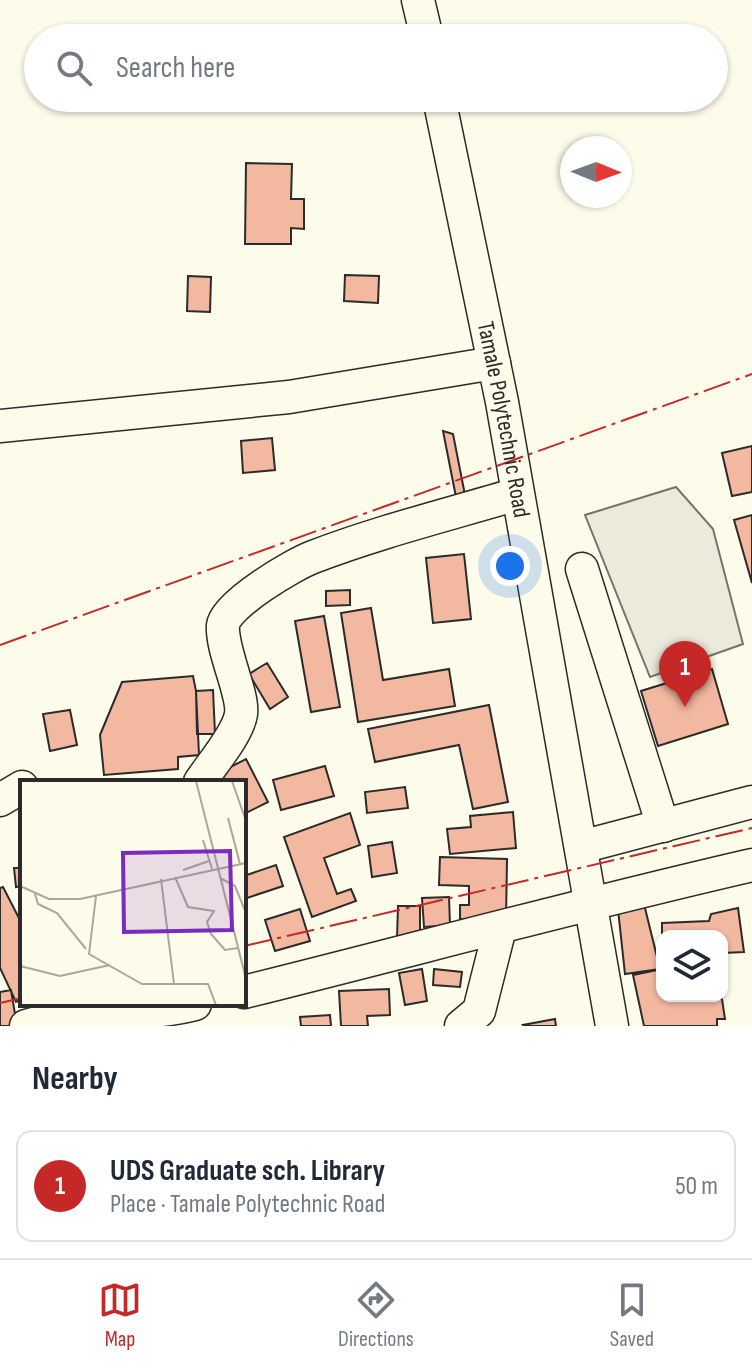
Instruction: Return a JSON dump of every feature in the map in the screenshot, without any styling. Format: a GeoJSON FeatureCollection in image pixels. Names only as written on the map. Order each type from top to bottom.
{"type":"FeatureCollection","features":[{"type":"Feature","properties":{"kind":"street"},"geometry":{"type":"LineString","coordinates":[[418,0],[424,24]]}},
{"type":"Feature","properties":{"kind":"street","name":"Tamale Polytechnic Road"},"geometry":{"type":"LineString","coordinates":[[442,112],[494,363],[612,1026]]}},
{"type":"Feature","properties":{"kind":"street"},"geometry":{"type":"LineString","coordinates":[[0,426],[289,397],[494,363]]}},
{"type":"Feature","properties":{"kind":"street"},"geometry":{"type":"LineString","coordinates":[[201,780],[233,732],[241,713],[224,640],[223,623],[228,611],[273,579],[310,558],[517,494]]}},
{"type":"Feature","properties":{"kind":"street"},"geometry":{"type":"LineString","coordinates":[[582,569],[663,826]]}},
{"type":"Feature","properties":{"kind":"street"},"geometry":{"type":"LineString","coordinates":[[0,800],[20,788]]}},
{"type":"Feature","properties":{"kind":"street"},"geometry":{"type":"LineString","coordinates":[[581,847],[752,802]]}},
{"type":"Feature","properties":{"kind":"street"},"geometry":{"type":"LineString","coordinates":[[246,992],[591,902],[752,865]]}},
{"type":"Feature","properties":{"kind":"street"},"geometry":{"type":"LineString","coordinates":[[461,1026],[479,1011],[500,928]]}},
{"type":"Feature","properties":{"kind":"street"},"geometry":{"type":"LineString","coordinates":[[26,1026],[47,1020],[186,1006]]}},
{"type":"Feature","properties":{"kind":"shaded area"},"geometry":{"type":"Polygon","coordinates":[[[676,487],[713,529],[743,644],[650,677],[585,515],[676,487]]]}},
{"type":"Feature","properties":{"kind":"building"},"geometry":{"type":"Polygon","coordinates":[[[246,163],[292,164],[291,199],[304,199],[304,229],[291,228],[291,244],[245,244],[246,163]]]}},
{"type":"Feature","properties":{"kind":"building"},"geometry":{"type":"Polygon","coordinates":[[[345,275],[379,276],[378,303],[344,301],[345,275]]]}},
{"type":"Feature","properties":{"kind":"building"},"geometry":{"type":"Polygon","coordinates":[[[188,276],[211,277],[210,312],[187,311],[188,276]]]}},
{"type":"Feature","properties":{"kind":"building"},"geometry":{"type":"Polygon","coordinates":[[[443,431],[453,434],[465,495],[456,497],[443,431]]]}},
{"type":"Feature","properties":{"kind":"building"},"geometry":{"type":"Polygon","coordinates":[[[272,438],[275,470],[243,473],[241,441],[272,438]]]}},
{"type":"Feature","properties":{"kind":"building"},"geometry":{"type":"Polygon","coordinates":[[[752,446],[752,492],[732,496],[722,453],[752,446]]]}},
{"type":"Feature","properties":{"kind":"building"},"geometry":{"type":"Polygon","coordinates":[[[752,515],[752,583],[734,520],[752,515]]]}},
{"type":"Feature","properties":{"kind":"building"},"geometry":{"type":"Polygon","coordinates":[[[464,554],[471,619],[433,623],[426,558],[464,554]]]}},
{"type":"Feature","properties":{"kind":"building"},"geometry":{"type":"Polygon","coordinates":[[[350,590],[350,605],[326,606],[326,591],[350,590]]]}},
{"type":"Feature","properties":{"kind":"building"},"geometry":{"type":"Polygon","coordinates":[[[371,608],[383,680],[449,669],[455,706],[358,722],[341,613],[371,608]]]}},
{"type":"Feature","properties":{"kind":"building"},"geometry":{"type":"Polygon","coordinates":[[[324,616],[340,707],[311,712],[295,621],[324,616]]]}},
{"type":"Feature","properties":{"kind":"building"},"geometry":{"type":"Polygon","coordinates":[[[267,663],[288,697],[270,709],[249,674],[267,663]]]}},
{"type":"Feature","properties":{"kind":"building"},"geometry":{"type":"Polygon","coordinates":[[[712,669],[728,724],[658,746],[641,691],[712,669]]]}},
{"type":"Feature","properties":{"kind":"building"},"geometry":{"type":"Polygon","coordinates":[[[193,676],[199,755],[178,757],[178,769],[104,775],[100,735],[122,682],[193,676]]]}},
{"type":"Feature","properties":{"kind":"building"},"geometry":{"type":"Polygon","coordinates":[[[213,690],[215,734],[197,734],[196,691],[213,690]]]}},
{"type":"Feature","properties":{"kind":"building"},"geometry":{"type":"Polygon","coordinates":[[[489,705],[508,802],[473,809],[459,745],[375,762],[368,729],[489,705]]]}},
{"type":"Feature","properties":{"kind":"building"},"geometry":{"type":"Polygon","coordinates":[[[70,710],[77,745],[50,751],[43,714],[70,710]]]}},
{"type":"Feature","properties":{"kind":"building"},"geometry":{"type":"Polygon","coordinates":[[[246,759],[268,802],[246,813],[246,780],[213,780],[211,777],[246,759]]]}},
{"type":"Feature","properties":{"kind":"building"},"geometry":{"type":"Polygon","coordinates":[[[325,766],[334,796],[281,810],[273,780],[325,766]]]}},
{"type":"Feature","properties":{"kind":"building"},"geometry":{"type":"Polygon","coordinates":[[[405,787],[408,808],[367,813],[365,792],[405,787]]]}},
{"type":"Feature","properties":{"kind":"building"},"geometry":{"type":"Polygon","coordinates":[[[513,812],[516,848],[450,854],[447,829],[471,827],[470,816],[513,812]]]}},
{"type":"Feature","properties":{"kind":"building"},"geometry":{"type":"Polygon","coordinates":[[[350,813],[360,845],[324,858],[337,894],[351,889],[356,901],[312,917],[284,837],[350,813]]]}},
{"type":"Feature","properties":{"kind":"building"},"geometry":{"type":"Polygon","coordinates":[[[392,842],[397,873],[372,877],[368,846],[392,842]]]}},
{"type":"Feature","properties":{"kind":"building"},"geometry":{"type":"Polygon","coordinates":[[[440,857],[507,859],[506,920],[460,919],[460,905],[469,905],[469,886],[439,885],[440,857]]]}},
{"type":"Feature","properties":{"kind":"building"},"geometry":{"type":"Polygon","coordinates":[[[276,865],[283,886],[246,898],[246,875],[276,865]]]}},
{"type":"Feature","properties":{"kind":"building"},"geometry":{"type":"Polygon","coordinates":[[[14,868],[20,868],[20,886],[16,887],[14,868]]]}},
{"type":"Feature","properties":{"kind":"building"},"geometry":{"type":"Polygon","coordinates":[[[3,887],[20,920],[20,1000],[16,1002],[0,968],[0,888],[3,887]]]}},
{"type":"Feature","properties":{"kind":"building"},"geometry":{"type":"Polygon","coordinates":[[[642,896],[656,953],[656,970],[625,974],[617,900],[642,896]]]}},
{"type":"Feature","properties":{"kind":"building"},"geometry":{"type":"Polygon","coordinates":[[[449,897],[450,925],[424,927],[422,898],[449,897]]]}},
{"type":"Feature","properties":{"kind":"building"},"geometry":{"type":"Polygon","coordinates":[[[398,906],[420,906],[420,940],[397,939],[398,906]]]}},
{"type":"Feature","properties":{"kind":"building"},"geometry":{"type":"Polygon","coordinates":[[[738,908],[744,952],[728,953],[728,930],[662,930],[662,923],[709,921],[711,914],[738,908]]]}},
{"type":"Feature","properties":{"kind":"building"},"geometry":{"type":"Polygon","coordinates":[[[300,909],[310,941],[275,951],[265,920],[300,909]]]}},
{"type":"Feature","properties":{"kind":"building"},"geometry":{"type":"Polygon","coordinates":[[[422,969],[427,1001],[405,1005],[399,973],[422,969]]]}},
{"type":"Feature","properties":{"kind":"building"},"geometry":{"type":"Polygon","coordinates":[[[434,969],[462,972],[460,987],[433,985],[434,969]]]}},
{"type":"Feature","properties":{"kind":"building"},"geometry":{"type":"Polygon","coordinates":[[[656,970],[656,1002],[722,1002],[725,1019],[717,1019],[717,1026],[644,1026],[633,975],[656,970]]]}},
{"type":"Feature","properties":{"kind":"building"},"geometry":{"type":"Polygon","coordinates":[[[389,989],[390,1015],[367,1016],[368,1026],[341,1026],[339,991],[389,989]]]}},
{"type":"Feature","properties":{"kind":"building"},"geometry":{"type":"Polygon","coordinates":[[[11,990],[17,1026],[0,1026],[0,992],[11,990]]]}},
{"type":"Feature","properties":{"kind":"building"},"geometry":{"type":"Polygon","coordinates":[[[330,1015],[331,1026],[301,1026],[300,1017],[330,1015]]]}},
{"type":"Feature","properties":{"kind":"building"},"geometry":{"type":"Polygon","coordinates":[[[555,1019],[556,1026],[523,1025],[555,1019]]]}},
{"type":"Feature","properties":{"kind":"power"},"geometry":{"type":"LineString","coordinates":[[0,645],[752,374]]}},
{"type":"Feature","properties":{"kind":"power"},"geometry":{"type":"LineString","coordinates":[[246,946],[752,828]]}},
{"type":"Feature","properties":{"kind":"power"},"geometry":{"type":"LineString","coordinates":[[0,1003],[20,998]]}},
{"type":"Feature","properties":{"kind":"place","name":"UDS Graduate sch. Library"},"geometry":{"type":"Point","coordinates":[685,707]}}]}
